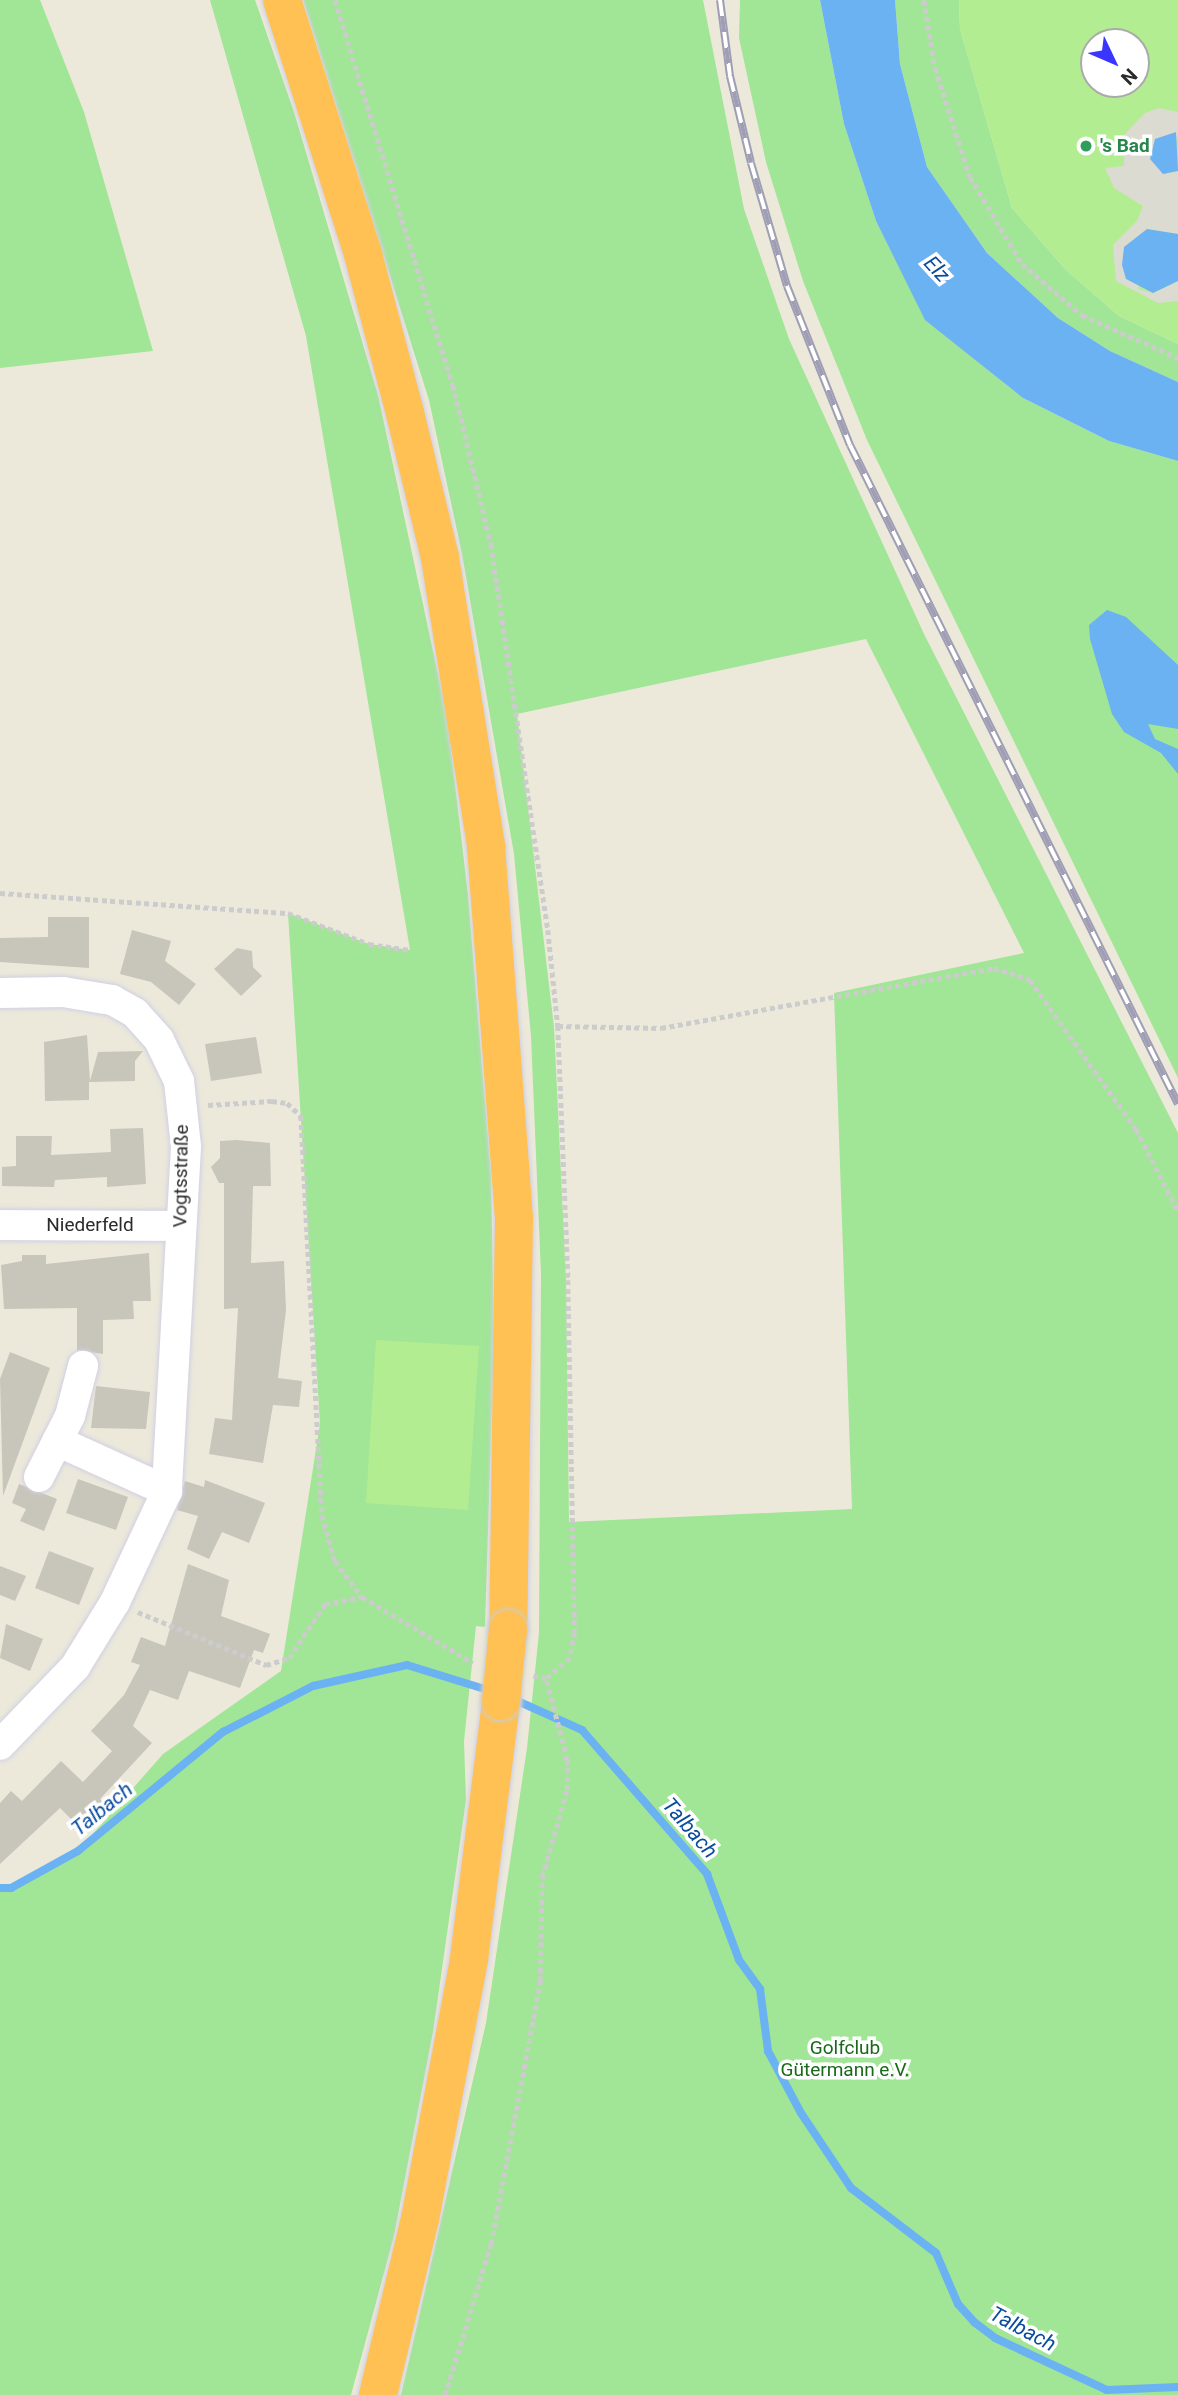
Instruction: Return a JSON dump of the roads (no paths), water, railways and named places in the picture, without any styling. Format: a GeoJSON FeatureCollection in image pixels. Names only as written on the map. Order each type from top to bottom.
{"type":"FeatureCollection","features":[{"type":"Feature","properties":{"kind":"highway"},"geometry":{"type":"LineString","coordinates":[[282,0],[363,254],[440,558],[486,846],[514,1218],[508,1629],[497,1752],[469,1959],[420,2219],[378,2395]]}},
{"type":"Feature","properties":{"kind":"street","name":"Vogtsstraße"},"geometry":{"type":"LineString","coordinates":[[0,993],[63,992],[112,1000],[135,1013],[159,1040],[179,1081],[186,1147],[167,1491],[115,1602],[75,1667],[0,1745]]}},
{"type":"Feature","properties":{"kind":"street","name":"Niederfeld"},"geometry":{"type":"LineString","coordinates":[[0,1225],[180,1226]]}},
{"type":"Feature","properties":{"kind":"street"},"geometry":{"type":"LineString","coordinates":[[39,1477],[57,1441],[83,1366]]}},
{"type":"Feature","properties":{"kind":"street"},"geometry":{"type":"LineString","coordinates":[[57,1441],[167,1491]]}},
{"type":"Feature","properties":{"kind":"water","name":"Elz"},"geometry":{"type":"Polygon","coordinates":[[[820,0],[895,0],[900,64],[927,167],[987,253],[1058,318],[1110,351],[1178,382],[1178,461],[1109,441],[1023,398],[925,320],[876,221],[844,124],[820,0]]]}},
{"type":"Feature","properties":{"kind":"water"},"geometry":{"type":"Polygon","coordinates":[[[1176,132],[1178,171],[1163,174],[1150,159],[1155,139],[1176,132]]]}},
{"type":"Feature","properties":{"kind":"water"},"geometry":{"type":"Polygon","coordinates":[[[1147,229],[1178,234],[1178,281],[1153,293],[1126,279],[1122,265],[1124,247],[1147,229]]]}},
{"type":"Feature","properties":{"kind":"water"},"geometry":{"type":"Polygon","coordinates":[[[1107,610],[1126,617],[1178,665],[1178,729],[1148,724],[1155,739],[1178,749],[1178,774],[1161,753],[1124,732],[1112,714],[1090,639],[1089,625],[1107,610]]]}},
{"type":"Feature","properties":{"kind":"waterway","name":"Talbach"},"geometry":{"type":"LineString","coordinates":[[0,1888],[11,1888],[78,1851],[223,1732],[313,1686],[407,1665],[491,1691]]}},
{"type":"Feature","properties":{"kind":"waterway","name":"Talbach"},"geometry":{"type":"LineString","coordinates":[[513,1699],[582,1730],[707,1874],[739,1960],[760,1989],[768,2051],[801,2113],[851,2188],[936,2253],[958,2304],[974,2322],[995,2338],[1107,2390],[1178,2387]]}},
{"type":"Feature","properties":{"kind":"railway"},"geometry":{"type":"LineString","coordinates":[[720,0],[730,76],[751,163],[787,286],[850,445],[1178,1104]]}},
{"type":"Feature","properties":{"kind":"place","name":"'s Bad"},"geometry":{"type":"Point","coordinates":[1086,146]}},
{"type":"Feature","properties":{"kind":"park label","name":"Golfclub Gütermann e.V."},"geometry":{"type":"Point","coordinates":[845,2059]}}]}
